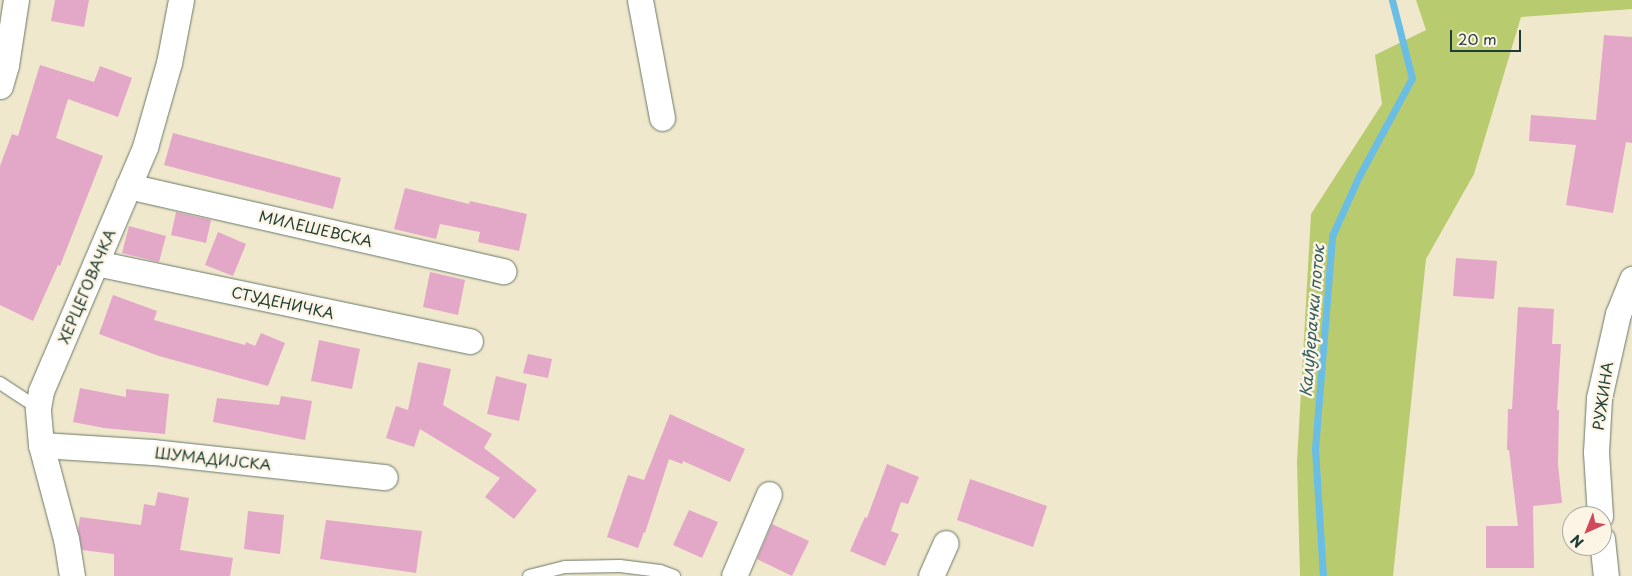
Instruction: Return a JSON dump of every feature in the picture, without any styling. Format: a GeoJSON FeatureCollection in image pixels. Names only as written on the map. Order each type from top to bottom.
{"type":"FeatureCollection","features":[{"type":"Feature","properties":{"kind":"street"},"geometry":{"type":"LineString","coordinates":[[0,86],[6,65],[16,0]]}},
{"type":"Feature","properties":{"kind":"street","name":"ХЕРЦЕГОВАЧКА"},"geometry":{"type":"LineString","coordinates":[[72,576],[66,539],[41,445],[38,408],[44,384],[145,147],[169,63],[181,0]]}},
{"type":"Feature","properties":{"kind":"street"},"geometry":{"type":"LineString","coordinates":[[640,0],[662,118]]}},
{"type":"Feature","properties":{"kind":"street","name":"МИЛЕШЕВСКА"},"geometry":{"type":"LineString","coordinates":[[128,186],[503,271]]}},
{"type":"Feature","properties":{"kind":"street","name":"СТУДЕНИЧКА"},"geometry":{"type":"LineString","coordinates":[[96,263],[470,341]]}},
{"type":"Feature","properties":{"kind":"street","name":"РУЖИНА"},"geometry":{"type":"LineString","coordinates":[[1599,506],[1596,452],[1599,398],[1618,314],[1632,279]]}},
{"type":"Feature","properties":{"kind":"street","name":"ШУМАДИЈСКА"},"geometry":{"type":"LineString","coordinates":[[41,445],[153,452],[385,477]]}},
{"type":"Feature","properties":{"kind":"street"},"geometry":{"type":"LineString","coordinates":[[734,576],[769,494]]}},
{"type":"Feature","properties":{"kind":"street"},"geometry":{"type":"LineString","coordinates":[[931,576],[946,543]]}},
{"type":"Feature","properties":{"kind":"street"},"geometry":{"type":"LineString","coordinates":[[1604,556],[1606,576]]}},
{"type":"Feature","properties":{"kind":"lane"},"geometry":{"type":"LineString","coordinates":[[0,383],[38,408]]}},
{"type":"Feature","properties":{"kind":"lane"},"geometry":{"type":"LineString","coordinates":[[529,576],[565,567],[603,566],[660,571],[674,576]]}},
{"type":"Feature","properties":{"kind":"green space"},"geometry":{"type":"Polygon","coordinates":[[[1416,0],[1632,0],[1632,9],[1521,17],[1474,174],[1426,259],[1393,576],[1300,576],[1297,462],[1311,214],[1382,104],[1375,55],[1426,30],[1416,0]]]}},
{"type":"Feature","properties":{"kind":"building"},"geometry":{"type":"Polygon","coordinates":[[[55,0],[89,0],[84,27],[51,21],[55,0]]]}},
{"type":"Feature","properties":{"kind":"building"},"geometry":{"type":"Polygon","coordinates":[[[1604,35],[1632,37],[1632,143],[1626,142],[1613,213],[1566,205],[1576,145],[1529,141],[1531,115],[1596,120],[1604,35]]]}},
{"type":"Feature","properties":{"kind":"building"},"geometry":{"type":"Polygon","coordinates":[[[40,65],[94,82],[100,66],[132,78],[118,117],[68,99],[56,138],[103,156],[60,266],[58,265],[33,321],[0,305],[0,166],[12,134],[18,136],[40,65]]]}},
{"type":"Feature","properties":{"kind":"building"},"geometry":{"type":"Polygon","coordinates":[[[173,133],[341,178],[333,209],[164,165],[173,133]]]}},
{"type":"Feature","properties":{"kind":"building"},"geometry":{"type":"Polygon","coordinates":[[[405,188],[469,204],[470,201],[527,214],[519,251],[478,242],[480,232],[440,224],[436,239],[394,229],[405,188]]]}},
{"type":"Feature","properties":{"kind":"building"},"geometry":{"type":"Polygon","coordinates":[[[176,212],[211,220],[206,243],[171,235],[176,212]]]}},
{"type":"Feature","properties":{"kind":"building"},"geometry":{"type":"Polygon","coordinates":[[[129,226],[166,236],[159,262],[122,253],[129,226]]]}},
{"type":"Feature","properties":{"kind":"building"},"geometry":{"type":"Polygon","coordinates":[[[218,232],[246,244],[233,276],[205,265],[218,232]]]}},
{"type":"Feature","properties":{"kind":"building"},"geometry":{"type":"Polygon","coordinates":[[[1456,258],[1497,261],[1494,299],[1453,296],[1456,258]]]}},
{"type":"Feature","properties":{"kind":"building"},"geometry":{"type":"Polygon","coordinates":[[[430,272],[465,280],[458,315],[423,307],[430,272]]]}},
{"type":"Feature","properties":{"kind":"building"},"geometry":{"type":"Polygon","coordinates":[[[113,295],[157,311],[154,320],[245,345],[246,342],[255,346],[261,333],[285,343],[268,386],[159,356],[99,334],[113,295]]]}},
{"type":"Feature","properties":{"kind":"building"},"geometry":{"type":"Polygon","coordinates":[[[1518,307],[1554,309],[1552,344],[1561,344],[1557,410],[1559,410],[1558,464],[1562,503],[1533,506],[1534,568],[1486,568],[1486,526],[1518,526],[1509,450],[1507,450],[1508,409],[1512,409],[1518,307]]]}},
{"type":"Feature","properties":{"kind":"building"},"geometry":{"type":"Polygon","coordinates":[[[319,340],[360,349],[352,389],[311,381],[319,340]]]}},
{"type":"Feature","properties":{"kind":"building"},"geometry":{"type":"Polygon","coordinates":[[[528,354],[552,359],[548,378],[523,373],[528,354]]]}},
{"type":"Feature","properties":{"kind":"building"},"geometry":{"type":"Polygon","coordinates":[[[418,362],[451,369],[443,405],[492,434],[484,448],[537,490],[514,519],[485,497],[500,478],[420,429],[414,447],[386,438],[396,406],[408,410],[418,362]]]}},
{"type":"Feature","properties":{"kind":"building"},"geometry":{"type":"Polygon","coordinates":[[[496,376],[527,384],[519,421],[487,414],[496,376]]]}},
{"type":"Feature","properties":{"kind":"building"},"geometry":{"type":"Polygon","coordinates":[[[80,388],[126,397],[126,389],[169,394],[165,434],[104,428],[73,422],[80,388]]]}},
{"type":"Feature","properties":{"kind":"building"},"geometry":{"type":"Polygon","coordinates":[[[281,396],[312,401],[305,440],[213,422],[217,398],[279,405],[281,396]]]}},
{"type":"Feature","properties":{"kind":"building"},"geometry":{"type":"Polygon","coordinates":[[[670,414],[745,449],[730,482],[683,461],[682,464],[669,459],[645,533],[638,548],[607,537],[628,475],[644,480],[670,414]]]}},
{"type":"Feature","properties":{"kind":"building"},"geometry":{"type":"Polygon","coordinates":[[[887,464],[919,477],[908,504],[901,502],[891,531],[899,534],[885,566],[850,551],[865,517],[867,518],[887,464]]]}},
{"type":"Feature","properties":{"kind":"building"},"geometry":{"type":"Polygon","coordinates":[[[970,479],[1047,506],[1033,547],[957,520],[970,479]]]}},
{"type":"Feature","properties":{"kind":"building"},"geometry":{"type":"Polygon","coordinates":[[[158,492],[189,498],[180,550],[233,558],[230,576],[114,576],[114,554],[82,550],[78,529],[80,517],[141,525],[144,504],[155,506],[158,492]]]}},
{"type":"Feature","properties":{"kind":"building"},"geometry":{"type":"Polygon","coordinates":[[[689,510],[718,522],[702,558],[673,545],[689,510]]]}},
{"type":"Feature","properties":{"kind":"building"},"geometry":{"type":"Polygon","coordinates":[[[248,511],[284,515],[280,554],[244,549],[248,511]]]}},
{"type":"Feature","properties":{"kind":"building"},"geometry":{"type":"Polygon","coordinates":[[[326,520],[422,531],[416,573],[320,559],[326,520]]]}},
{"type":"Feature","properties":{"kind":"building"},"geometry":{"type":"Polygon","coordinates":[[[772,524],[809,541],[792,576],[757,559],[772,524]]]}},
{"type":"Feature","properties":{"kind":"waterway","name":"Калуђерачки поток"},"geometry":{"type":"LineString","coordinates":[[1323,576],[1315,449],[1332,236],[1359,176],[1412,78],[1392,0]]}}]}
